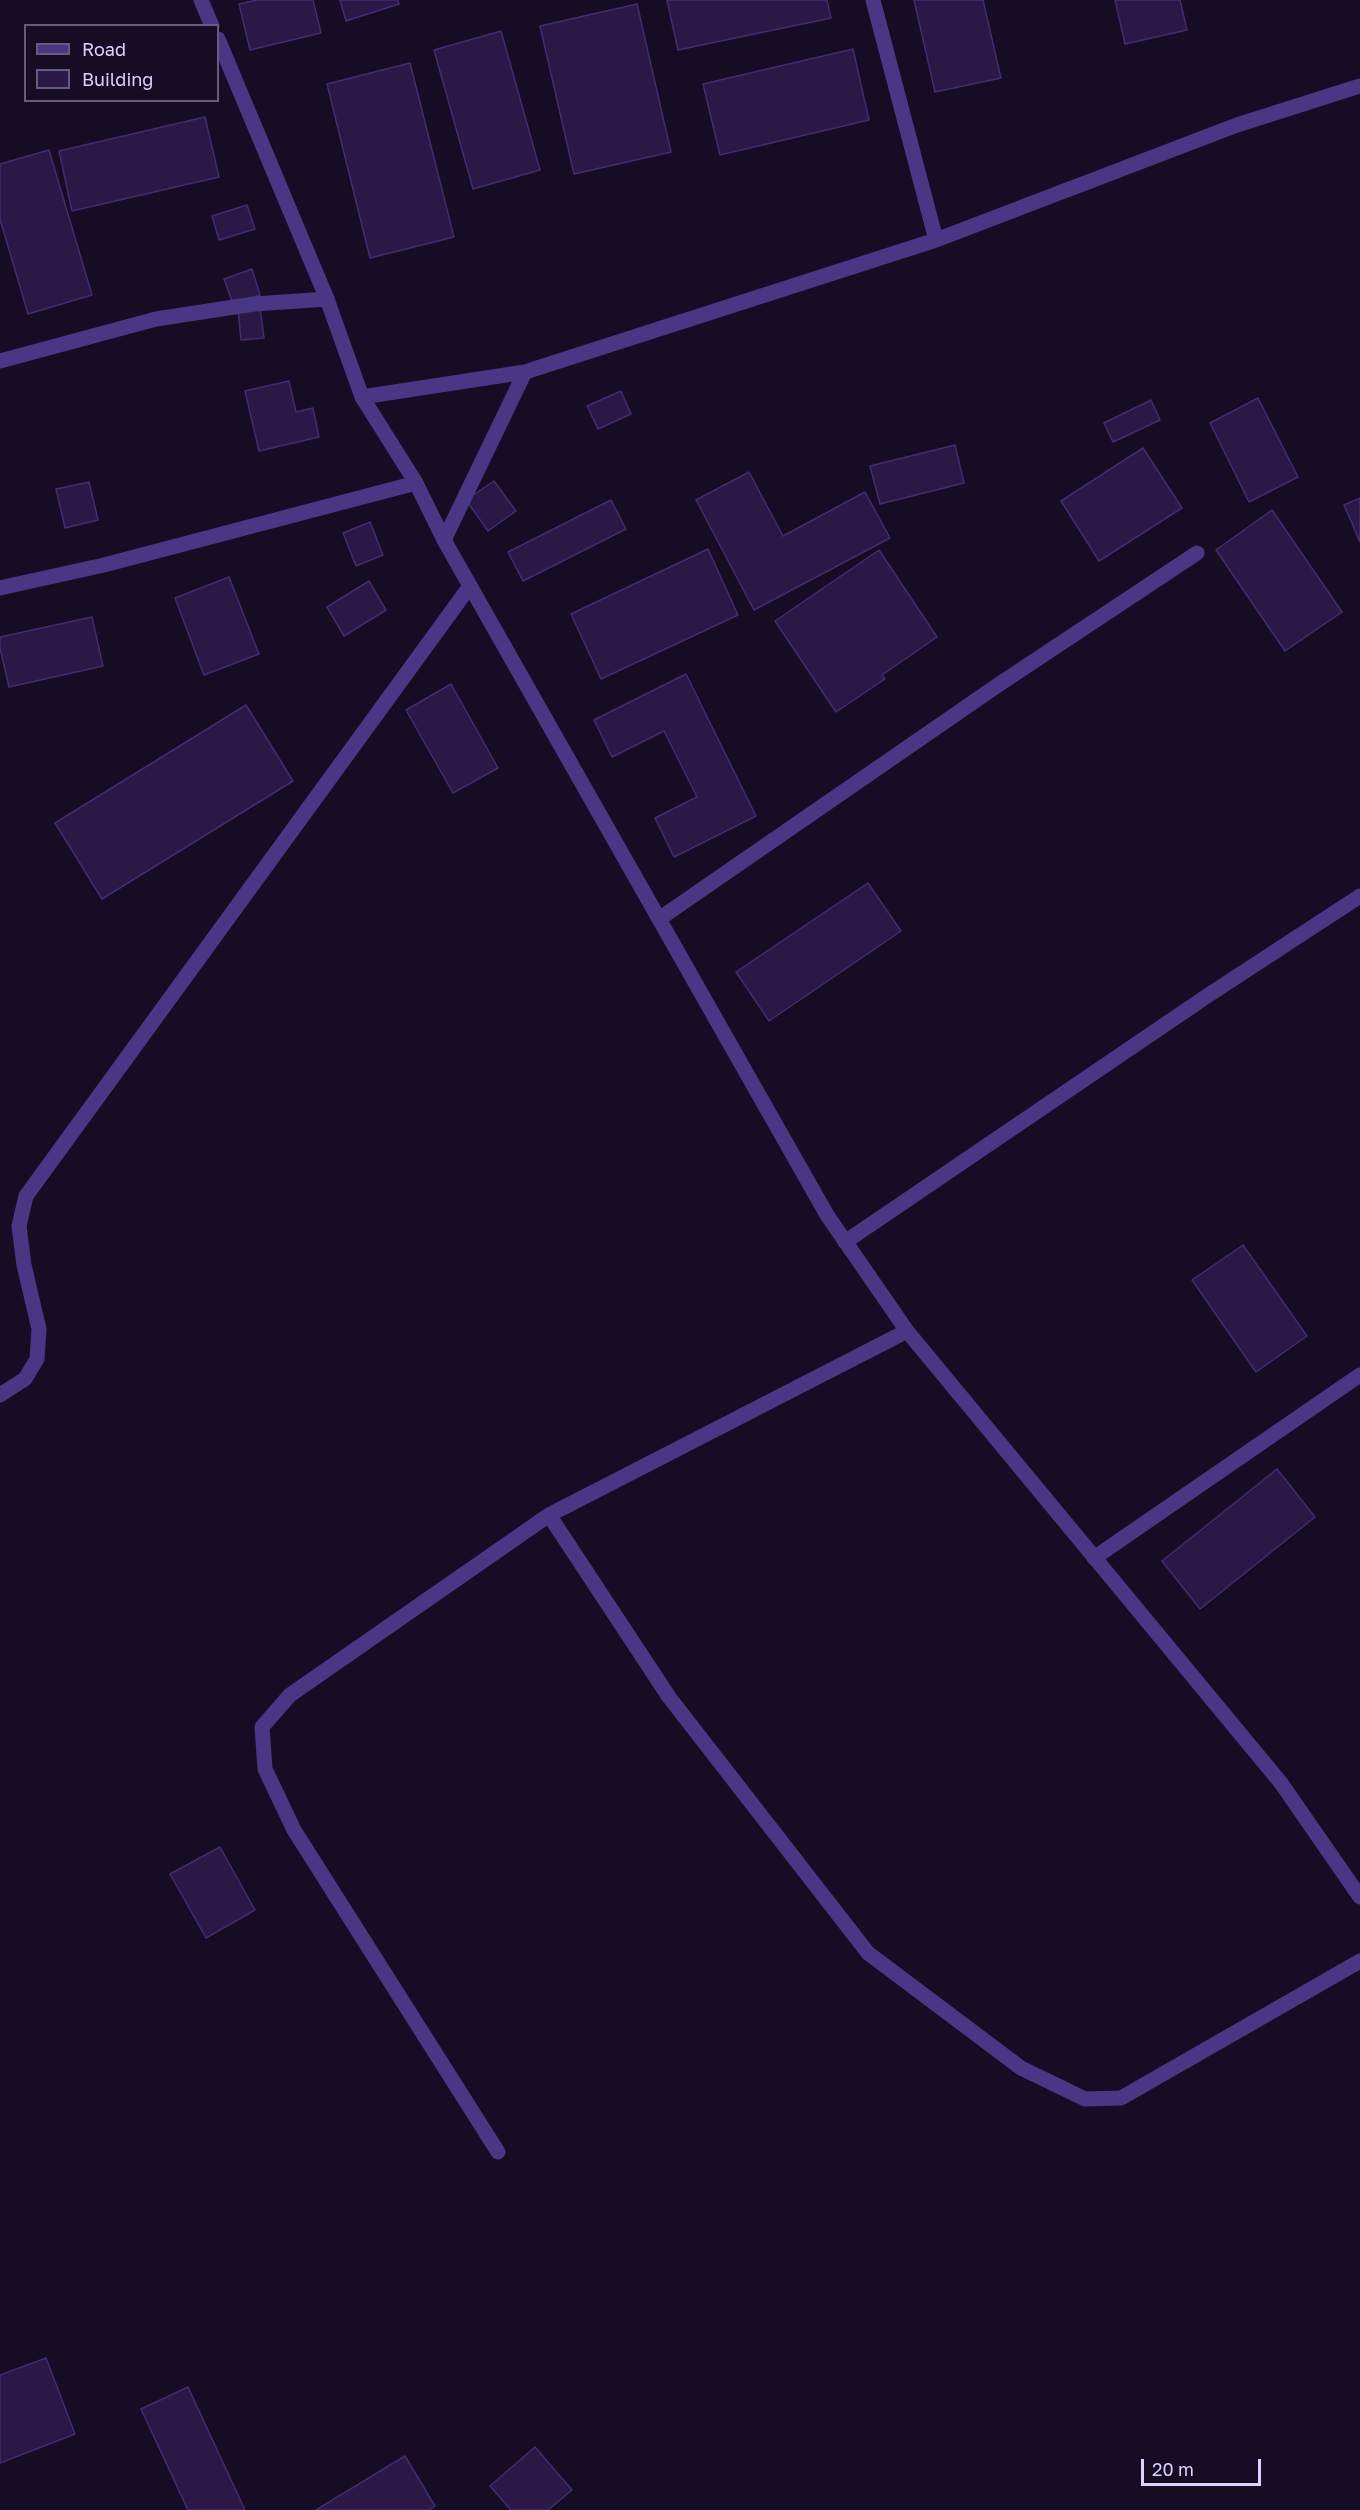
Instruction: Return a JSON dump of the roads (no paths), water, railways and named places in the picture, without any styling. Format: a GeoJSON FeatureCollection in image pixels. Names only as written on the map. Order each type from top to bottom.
{"type":"FeatureCollection","features":[{"type":"Feature","properties":{"kind":"street"},"geometry":{"type":"LineString","coordinates":[[201,0],[211,24]]}},
{"type":"Feature","properties":{"kind":"street"},"geometry":{"type":"LineString","coordinates":[[873,0],[936,240]]}},
{"type":"Feature","properties":{"kind":"street"},"geometry":{"type":"LineString","coordinates":[[219,41],[327,299],[362,397],[416,483],[444,540],[826,1215],[907,1331],[1281,1783],[1360,1897]]}},
{"type":"Feature","properties":{"kind":"street"},"geometry":{"type":"LineString","coordinates":[[362,397],[525,372],[936,240],[1237,125],[1360,86]]}},
{"type":"Feature","properties":{"kind":"street"},"geometry":{"type":"LineString","coordinates":[[0,361],[156,319],[254,304],[327,299]]}},
{"type":"Feature","properties":{"kind":"street"},"geometry":{"type":"LineString","coordinates":[[444,540],[525,372]]}},
{"type":"Feature","properties":{"kind":"street"},"geometry":{"type":"LineString","coordinates":[[0,588],[104,565],[416,483]]}},
{"type":"Feature","properties":{"kind":"street"},"geometry":{"type":"LineString","coordinates":[[659,918],[998,685],[1197,553]]}},
{"type":"Feature","properties":{"kind":"street"},"geometry":{"type":"LineString","coordinates":[[0,1395],[25,1380],[37,1359],[39,1329],[24,1265],[19,1226],[26,1196],[470,586]]}},
{"type":"Feature","properties":{"kind":"street"},"geometry":{"type":"LineString","coordinates":[[845,1242],[1207,996],[1360,896]]}},
{"type":"Feature","properties":{"kind":"street"},"geometry":{"type":"LineString","coordinates":[[498,2152],[294,1830],[265,1769],[262,1727],[290,1695],[549,1515],[907,1331]]}},
{"type":"Feature","properties":{"kind":"street"},"geometry":{"type":"LineString","coordinates":[[1094,1558],[1360,1375]]}},
{"type":"Feature","properties":{"kind":"street"},"geometry":{"type":"LineString","coordinates":[[549,1515],[669,1697],[868,1953],[1021,2068],[1085,2099],[1121,2098],[1360,1960]]}}]}
